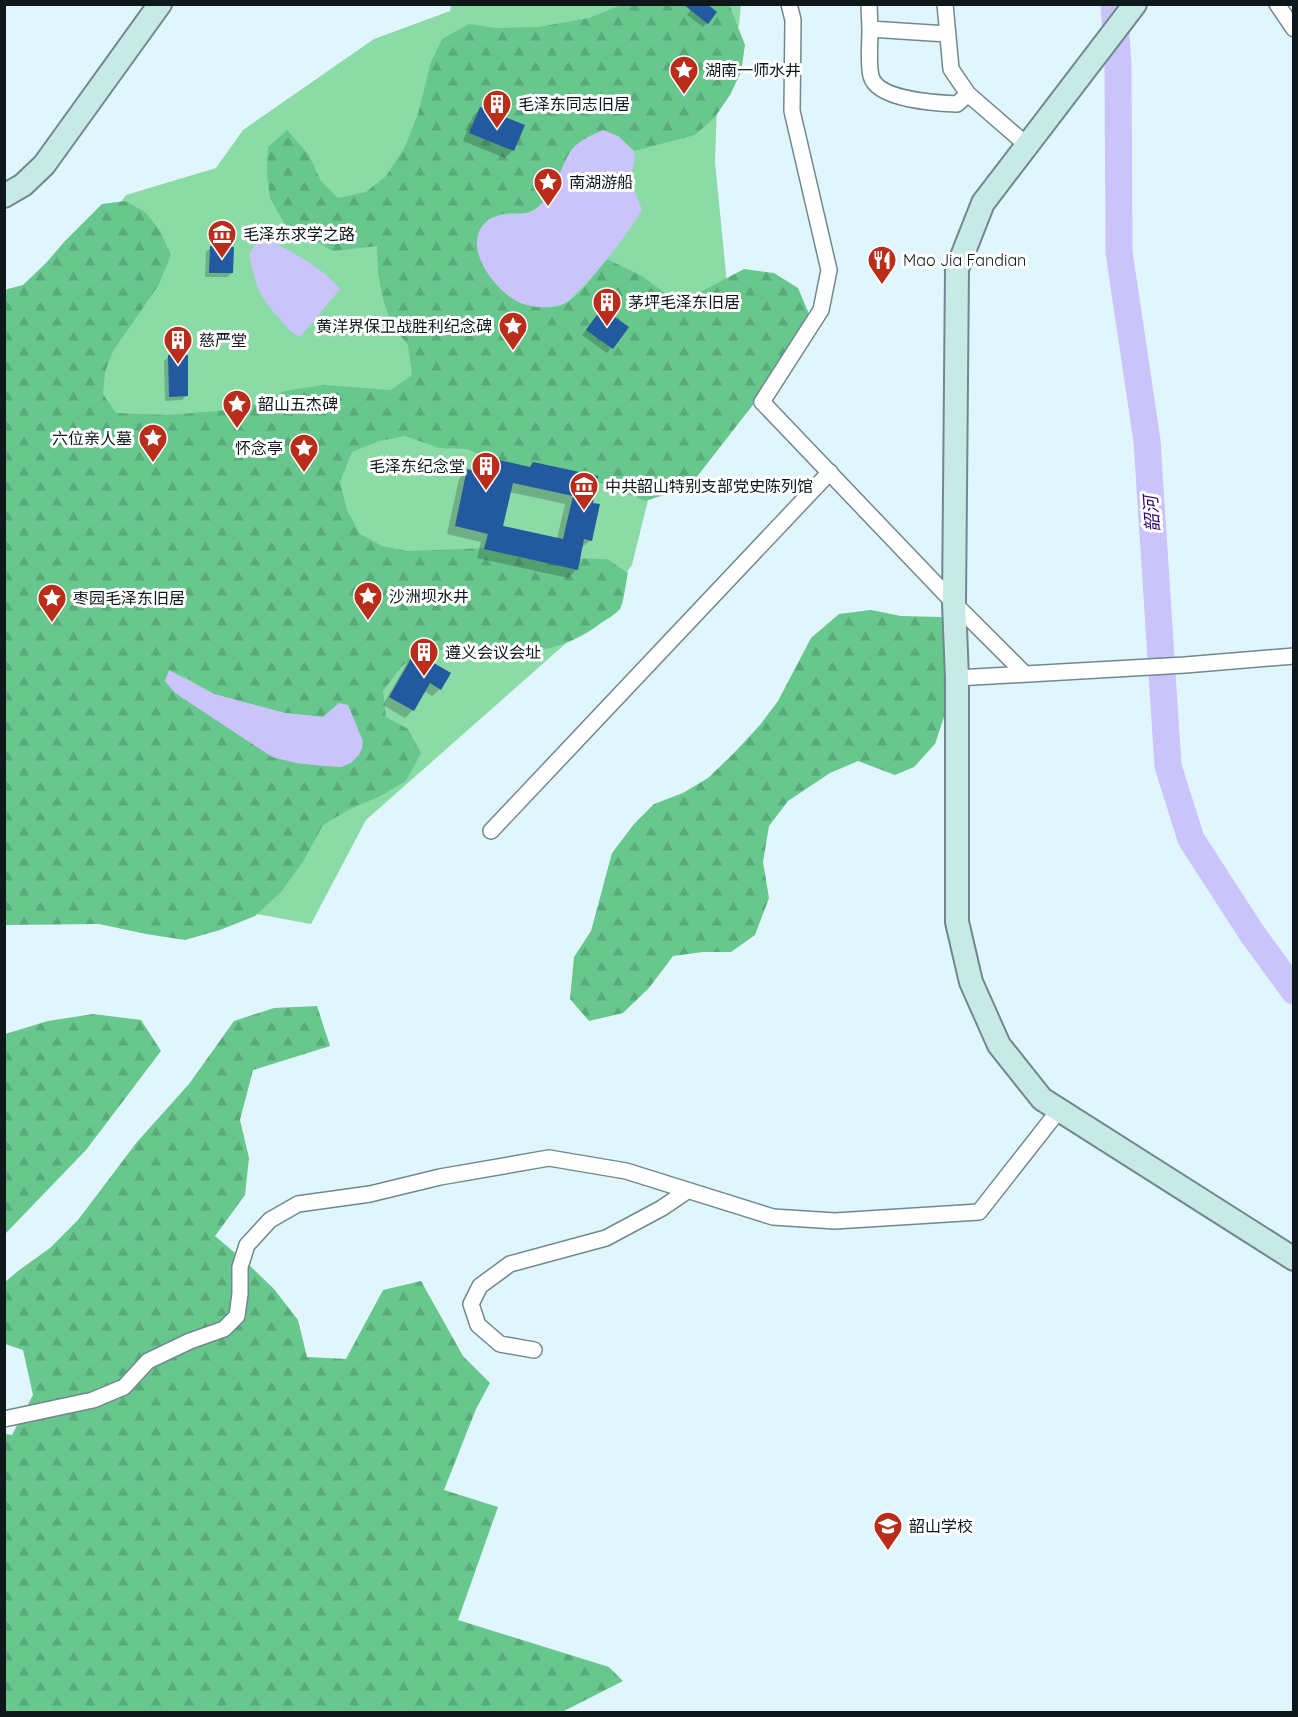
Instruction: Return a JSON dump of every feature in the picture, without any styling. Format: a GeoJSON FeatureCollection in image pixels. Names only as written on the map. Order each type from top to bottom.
{"type":"FeatureCollection","features":[{"type":"Feature","properties":{"kind":"main road"},"geometry":{"type":"LineString","coordinates":[[4,196],[23,185],[44,165],[160,4]]}},
{"type":"Feature","properties":{"kind":"main road"},"geometry":{"type":"LineString","coordinates":[[1135,4],[983,203],[957,268],[954,603],[957,678],[957,922],[971,982],[999,1046],[1042,1099],[1293,1259]]}},
{"type":"Feature","properties":{"kind":"street"},"geometry":{"type":"LineString","coordinates":[[789,4],[793,20],[792,111],[829,270],[821,310],[762,402],[1025,674]]}},
{"type":"Feature","properties":{"kind":"street"},"geometry":{"type":"LineString","coordinates":[[869,4],[871,76],[877,87],[900,96],[931,103],[957,104],[968,94]]}},
{"type":"Feature","properties":{"kind":"street"},"geometry":{"type":"LineString","coordinates":[[945,4],[951,69],[968,94],[1028,146]]}},
{"type":"Feature","properties":{"kind":"street"},"geometry":{"type":"LineString","coordinates":[[1277,4],[1293,29]]}},
{"type":"Feature","properties":{"kind":"street"},"geometry":{"type":"LineString","coordinates":[[870,29],[947,34]]}},
{"type":"Feature","properties":{"kind":"street"},"geometry":{"type":"LineString","coordinates":[[491,831],[830,472]]}},
{"type":"Feature","properties":{"kind":"street"},"geometry":{"type":"LineString","coordinates":[[957,678],[1185,665],[1293,656]]}},
{"type":"Feature","properties":{"kind":"street"},"geometry":{"type":"LineString","coordinates":[[4,1419],[93,1400],[123,1387],[148,1361],[190,1341],[224,1329],[237,1316],[240,1267],[247,1245],[270,1220],[298,1204],[370,1194],[440,1177],[549,1158],[626,1171],[773,1217],[835,1221],[979,1212],[1059,1110]]}},
{"type":"Feature","properties":{"kind":"street"},"geometry":{"type":"LineString","coordinates":[[534,1350],[501,1344],[478,1325],[471,1304],[480,1286],[510,1264],[606,1238],[662,1208],[687,1191]]}},
{"type":"Feature","properties":{"kind":"green space"},"geometry":{"type":"Polygon","coordinates":[[[729,4],[745,45],[741,72],[730,95],[715,117],[695,135],[634,151],[618,136],[572,149],[555,186],[535,209],[527,213],[504,214],[488,221],[481,228],[499,286],[511,298],[520,302],[550,308],[572,299],[607,259],[642,276],[666,294],[693,296],[744,269],[774,273],[798,288],[809,314],[791,351],[769,384],[689,487],[645,501],[571,474],[515,469],[467,449],[439,448],[405,436],[379,441],[352,452],[340,482],[347,510],[360,534],[382,546],[407,551],[491,548],[553,558],[607,559],[628,573],[620,609],[582,635],[541,650],[496,655],[430,648],[402,666],[383,691],[386,717],[408,729],[421,753],[406,781],[323,825],[304,860],[281,892],[255,916],[220,930],[185,940],[99,924],[5,925],[4,290],[23,285],[102,204],[126,201],[146,213],[160,231],[171,255],[158,286],[113,351],[105,372],[103,394],[116,413],[168,415],[219,411],[263,402],[284,391],[324,385],[391,390],[412,375],[408,345],[391,324],[383,299],[378,273],[377,246],[333,251],[284,223],[270,198],[267,173],[268,147],[287,130],[309,155],[321,181],[338,198],[366,192],[386,176],[404,149],[418,114],[431,62],[442,39],[469,24],[495,28],[539,27],[589,18],[621,5],[729,4]],[[178,673],[296,763],[341,767],[339,703],[323,717],[285,713],[214,694],[178,673]]]}},
{"type":"Feature","properties":{"kind":"green space"},"geometry":{"type":"Polygon","coordinates":[[[451,5],[741,5],[739,25],[718,77],[715,162],[727,284],[650,492],[632,565],[590,622],[366,820],[311,924],[225,908],[5,364],[126,195],[216,168],[243,130],[374,39],[450,11],[451,5]]]}},
{"type":"Feature","properties":{"kind":"green space"},"geometry":{"type":"Polygon","coordinates":[[[871,610],[901,616],[941,617],[948,630],[945,714],[935,744],[914,767],[895,775],[858,761],[830,773],[788,801],[769,826],[763,862],[769,898],[755,935],[731,952],[703,952],[673,956],[649,988],[623,1013],[589,1021],[570,999],[574,957],[591,931],[612,853],[634,824],[654,804],[683,793],[708,778],[760,725],[778,701],[811,638],[839,614],[871,610]]]}},
{"type":"Feature","properties":{"kind":"green space"},"geometry":{"type":"Polygon","coordinates":[[[317,1006],[330,1046],[253,1070],[240,1120],[249,1158],[245,1195],[215,1236],[274,1289],[298,1320],[307,1357],[346,1359],[383,1290],[421,1281],[463,1356],[490,1383],[476,1409],[444,1490],[498,1507],[458,1620],[609,1667],[623,1681],[562,1712],[5,1712],[5,1434],[12,1435],[33,1395],[23,1350],[5,1344],[4,1283],[50,1248],[78,1220],[137,1142],[189,1084],[234,1021],[274,1008],[317,1006]]]}},
{"type":"Feature","properties":{"kind":"green space"},"geometry":{"type":"Polygon","coordinates":[[[93,1014],[141,1020],[161,1051],[86,1150],[5,1234],[5,1034],[48,1021],[93,1014]]]}},
{"type":"Feature","properties":{"kind":"shaded area"},"geometry":{"type":"Polygon","coordinates":[[[603,130],[618,136],[634,151],[635,160],[630,179],[642,210],[604,263],[567,302],[548,307],[523,304],[504,292],[487,272],[477,250],[477,238],[481,228],[495,217],[528,213],[538,207],[553,189],[572,149],[582,140],[603,130]]]}},
{"type":"Feature","properties":{"kind":"shaded area"},"geometry":{"type":"Polygon","coordinates":[[[259,238],[266,238],[305,260],[324,273],[340,289],[300,337],[284,324],[258,289],[249,254],[259,238]]]}},
{"type":"Feature","properties":{"kind":"shaded area"},"geometry":{"type":"Polygon","coordinates":[[[169,670],[214,694],[285,713],[323,717],[339,703],[348,705],[363,741],[362,748],[351,763],[341,767],[296,763],[272,757],[175,693],[165,681],[169,670]]]}},
{"type":"Feature","properties":{"kind":"building"},"geometry":{"type":"Polygon","coordinates":[[[683,4],[707,4],[717,12],[708,24],[683,4]]]}},
{"type":"Feature","properties":{"kind":"building","name":"毛泽东同志旧居"},"geometry":{"type":"Polygon","coordinates":[[[480,107],[525,125],[514,151],[469,133],[480,107]]]}},
{"type":"Feature","properties":{"kind":"building","name":"毛泽东求学之路"},"geometry":{"type":"Polygon","coordinates":[[[210,246],[234,247],[233,273],[209,273],[210,246]]]}},
{"type":"Feature","properties":{"kind":"building","name":"茅坪毛泽东旧居"},"geometry":{"type":"Polygon","coordinates":[[[602,308],[629,327],[613,349],[586,330],[602,308]]]}},
{"type":"Feature","properties":{"kind":"building","name":"慈严堂"},"geometry":{"type":"Polygon","coordinates":[[[168,355],[188,355],[188,396],[169,397],[168,355]]]}},
{"type":"Feature","properties":{"kind":"building"},"geometry":{"type":"Polygon","coordinates":[[[495,459],[530,467],[533,462],[598,476],[593,503],[600,504],[592,541],[584,539],[578,570],[484,549],[488,534],[455,526],[467,469],[492,474],[495,459]],[[513,483],[503,526],[563,539],[573,496],[513,483]]]}},
{"type":"Feature","properties":{"kind":"building","name":"遵义会议会址"},"geometry":{"type":"Polygon","coordinates":[[[415,652],[451,673],[441,690],[430,683],[414,711],[389,697],[415,652]]]}},
{"type":"Feature","properties":{"kind":"waterway","name":"韶河"},"geometry":{"type":"LineString","coordinates":[[1114,4],[1118,65],[1119,252],[1147,441],[1168,766],[1191,839],[1251,932],[1294,991]]}},
{"type":"Feature","properties":{"kind":"place","name":"湖南一师水井"},"geometry":{"type":"Point","coordinates":[684,96]}},
{"type":"Feature","properties":{"kind":"place","name":"毛泽东同志旧居"},"geometry":{"type":"Point","coordinates":[497,130]}},
{"type":"Feature","properties":{"kind":"place","name":"南湖游船"},"geometry":{"type":"Point","coordinates":[548,208]}},
{"type":"Feature","properties":{"kind":"place","name":"毛泽东求学之路"},"geometry":{"type":"Point","coordinates":[222,260]}},
{"type":"Feature","properties":{"kind":"place","name":"Mao Jia Fandian"},"geometry":{"type":"Point","coordinates":[882,286]}},
{"type":"Feature","properties":{"kind":"place","name":"茅坪毛泽东旧居"},"geometry":{"type":"Point","coordinates":[607,328]}},
{"type":"Feature","properties":{"kind":"place","name":"黄洋界保卫战胜利纪念碑"},"geometry":{"type":"Point","coordinates":[513,352]}},
{"type":"Feature","properties":{"kind":"place","name":"慈严堂"},"geometry":{"type":"Point","coordinates":[178,366]}},
{"type":"Feature","properties":{"kind":"place","name":"韶山五杰碑"},"geometry":{"type":"Point","coordinates":[237,430]}},
{"type":"Feature","properties":{"kind":"place","name":"六位亲人墓"},"geometry":{"type":"Point","coordinates":[153,464]}},
{"type":"Feature","properties":{"kind":"place","name":"怀念亭"},"geometry":{"type":"Point","coordinates":[304,474]}},
{"type":"Feature","properties":{"kind":"place","name":"毛泽东纪念堂"},"geometry":{"type":"Point","coordinates":[486,492]}},
{"type":"Feature","properties":{"kind":"place","name":"中共韶山特别支部党史陈列馆"},"geometry":{"type":"Point","coordinates":[584,512]}},
{"type":"Feature","properties":{"kind":"place","name":"沙洲坝水井"},"geometry":{"type":"Point","coordinates":[368,622]}},
{"type":"Feature","properties":{"kind":"place","name":"枣园毛泽东旧居"},"geometry":{"type":"Point","coordinates":[52,624]}},
{"type":"Feature","properties":{"kind":"place","name":"遵义会议会址"},"geometry":{"type":"Point","coordinates":[424,678]}},
{"type":"Feature","properties":{"kind":"place","name":"韶山学校"},"geometry":{"type":"Point","coordinates":[888,1552]}}]}
